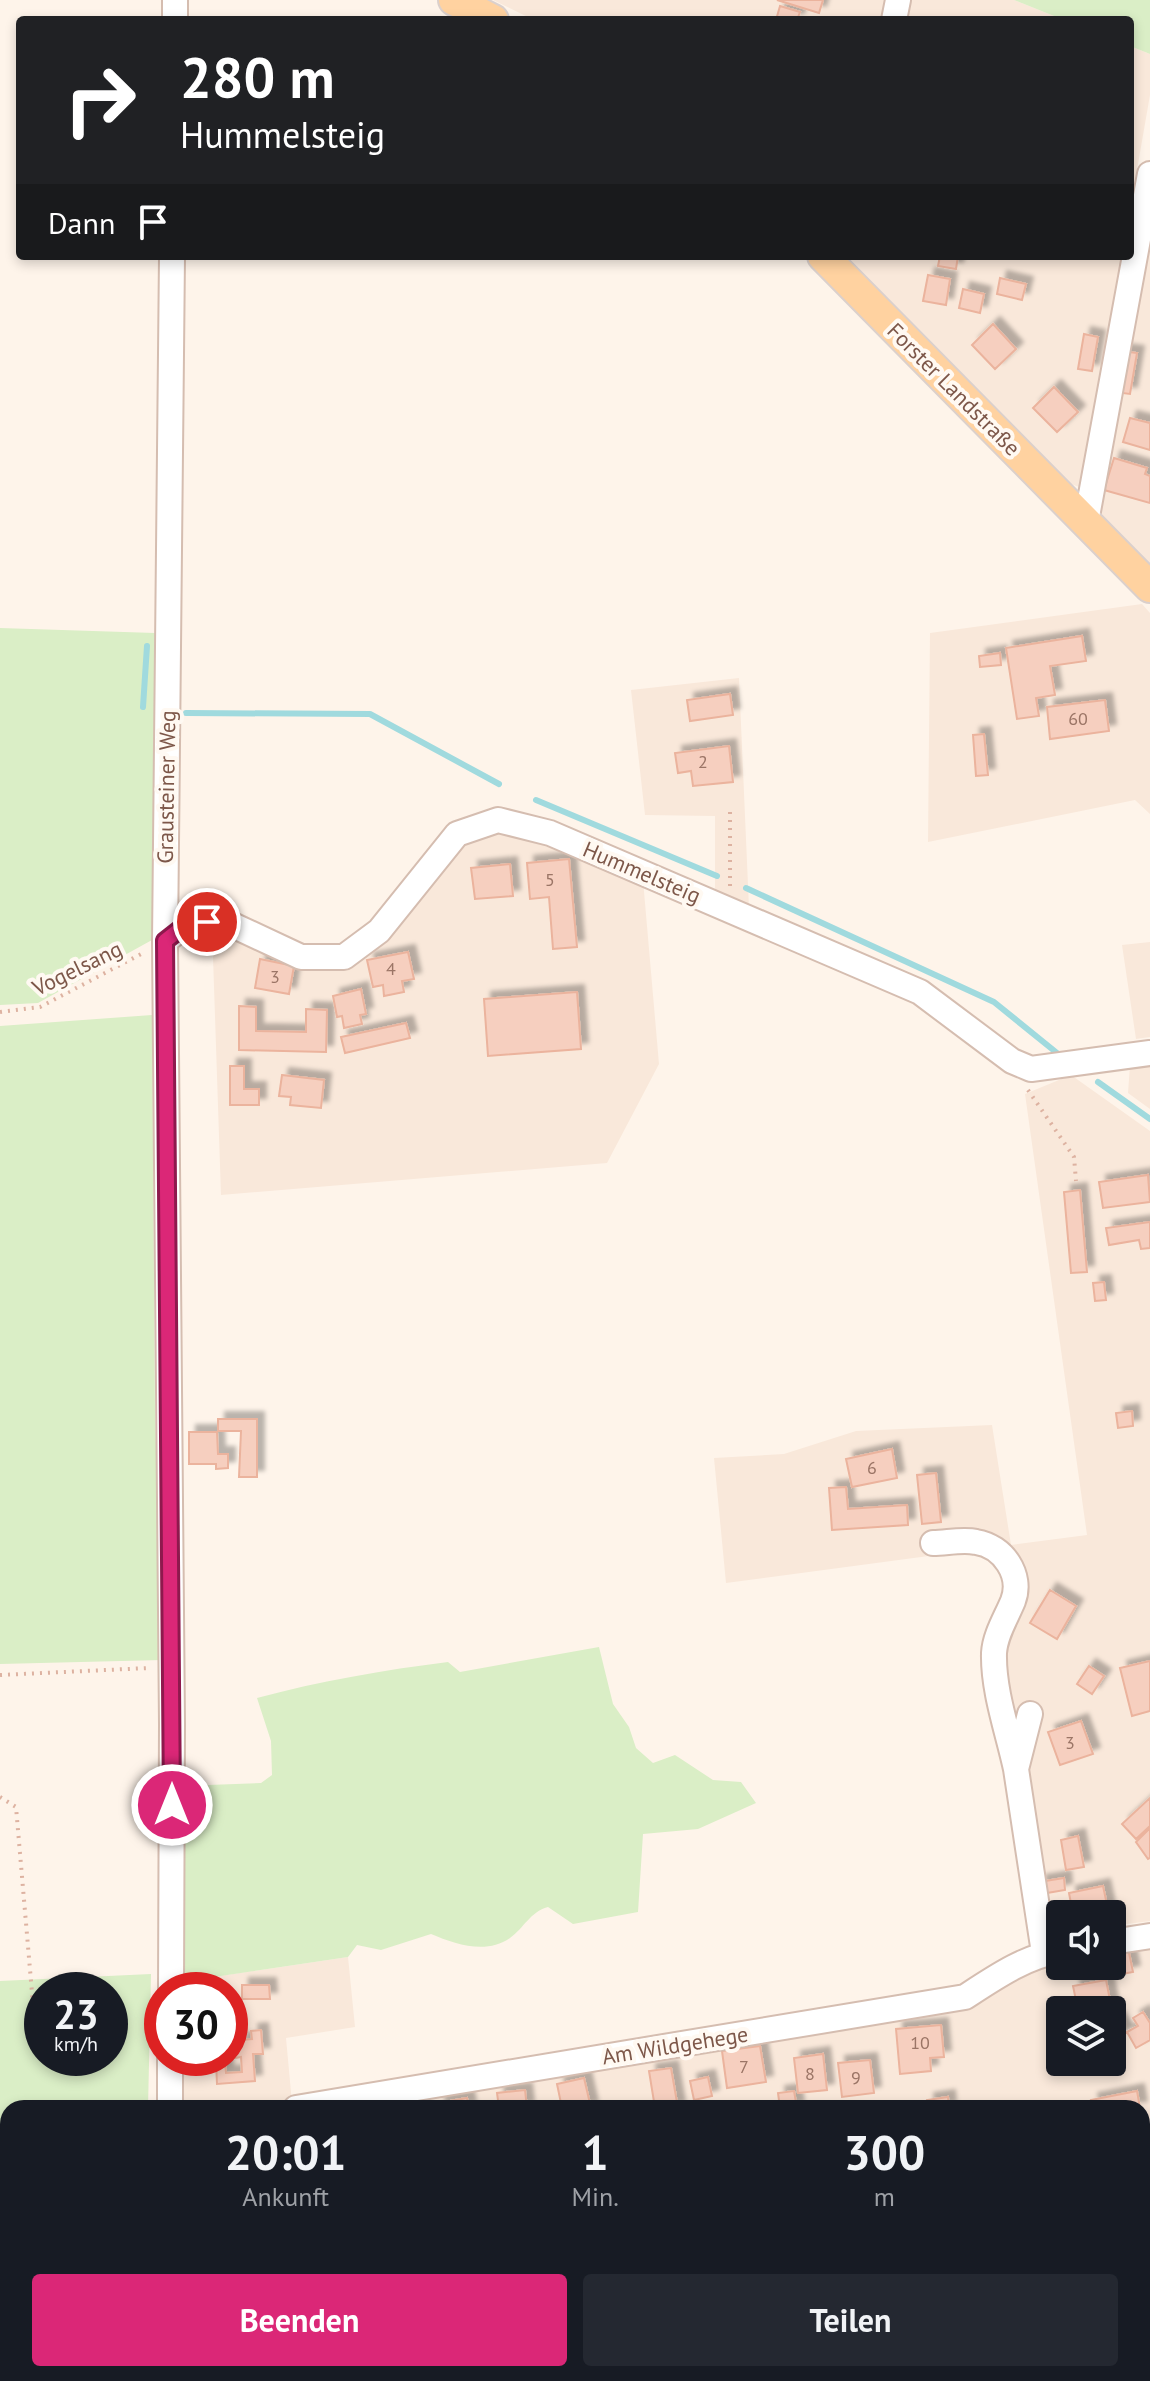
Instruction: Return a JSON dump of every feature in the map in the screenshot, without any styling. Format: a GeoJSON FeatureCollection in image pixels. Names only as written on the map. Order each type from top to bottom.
{"type":"FeatureCollection","features":[{"type":"Feature","properties":{"kind":"main road"},"geometry":{"type":"LineString","coordinates":[[454,0],[485,16]]}},
{"type":"Feature","properties":{"kind":"main road","name":"Forster Landstraße"},"geometry":{"type":"LineString","coordinates":[[827,260],[1150,587]]}},
{"type":"Feature","properties":{"kind":"street"},"geometry":{"type":"LineString","coordinates":[[1086,522],[1150,174]]}},
{"type":"Feature","properties":{"kind":"street","name":"Grausteiner Weg"},"geometry":{"type":"LineString","coordinates":[[171,1972],[172,1667],[165,941],[172,260]]}},
{"type":"Feature","properties":{"kind":"street","name":"Hummelsteig"},"geometry":{"type":"LineString","coordinates":[[165,941],[188,923],[226,922],[301,957],[344,957],[379,931],[457,834],[498,820],[550,833],[920,992],[1012,1061],[1031,1069]]}},
{"type":"Feature","properties":{"kind":"street"},"geometry":{"type":"LineString","coordinates":[[1031,1069],[1150,1053]]}},
{"type":"Feature","properties":{"kind":"street"},"geometry":{"type":"LineString","coordinates":[[933,1543],[976,1542],[1004,1556],[1013,1569],[1016,1585],[1014,1599],[994,1651],[996,1678],[1046,1922]]}},
{"type":"Feature","properties":{"kind":"street"},"geometry":{"type":"LineString","coordinates":[[1016,1769],[1030,1714]]}},
{"type":"Feature","properties":{"kind":"street"},"geometry":{"type":"LineString","coordinates":[[1126,1940],[1150,1936]]}},
{"type":"Feature","properties":{"kind":"street","name":"Am Wildgehege"},"geometry":{"type":"LineString","coordinates":[[344,2100],[965,1997],[996,1977],[1046,1955]]}},
{"type":"Feature","properties":{"kind":"street"},"geometry":{"type":"LineString","coordinates":[[170,2076],[170,2100]]}},
{"type":"Feature","properties":{"kind":"path"},"geometry":{"type":"LineString","coordinates":[[730,812],[730,909]]}},
{"type":"Feature","properties":{"kind":"path","name":"Vogelsang"},"geometry":{"type":"LineString","coordinates":[[0,1012],[40,1007],[165,941]]}},
{"type":"Feature","properties":{"kind":"path"},"geometry":{"type":"LineString","coordinates":[[1031,1069],[1028,1089],[1074,1157],[1076,1181]]}},
{"type":"Feature","properties":{"kind":"path"},"geometry":{"type":"LineString","coordinates":[[0,1675],[172,1667]]}},
{"type":"Feature","properties":{"kind":"path"},"geometry":{"type":"LineString","coordinates":[[0,1797],[16,1807],[30,1972]]}},
{"type":"Feature","properties":{"kind":"shaded area"},"geometry":{"type":"Polygon","coordinates":[[[493,0],[1014,0],[1054,16],[526,16],[493,0]]]}},
{"type":"Feature","properties":{"kind":"shaded area"},"geometry":{"type":"Polygon","coordinates":[[[1134,48],[1150,54],[1150,95],[1134,187],[1134,48]]]}},
{"type":"Feature","properties":{"kind":"shaded area"},"geometry":{"type":"Polygon","coordinates":[[[1150,210],[1150,570],[1093,512],[1150,210]]]}},
{"type":"Feature","properties":{"kind":"shaded area"},"geometry":{"type":"Polygon","coordinates":[[[851,260],[1121,260],[1082,488],[1071,484],[851,260]]]}},
{"type":"Feature","properties":{"kind":"shaded area"},"geometry":{"type":"Polygon","coordinates":[[[1142,604],[1150,613],[1150,814],[1135,800],[928,842],[930,633],[1142,604]]]}},
{"type":"Feature","properties":{"kind":"shaded area"},"geometry":{"type":"Polygon","coordinates":[[[739,678],[749,908],[715,896],[715,816],[645,815],[631,690],[739,678]]]}},
{"type":"Feature","properties":{"kind":"shaded area"},"geometry":{"type":"Polygon","coordinates":[[[494,832],[543,841],[643,880],[659,1064],[607,1163],[221,1195],[212,927],[343,965],[459,842],[494,832]]]}},
{"type":"Feature","properties":{"kind":"shaded area"},"geometry":{"type":"Polygon","coordinates":[[[1150,942],[1150,1037],[1136,1039],[1122,945],[1150,942]]]}},
{"type":"Feature","properties":{"kind":"shaded area"},"geometry":{"type":"Polygon","coordinates":[[[1150,1063],[1150,1109],[1128,1093],[1130,1065],[1150,1063]]]}},
{"type":"Feature","properties":{"kind":"shaded area"},"geometry":{"type":"Polygon","coordinates":[[[1071,1075],[1150,1131],[1150,1921],[1126,1924],[1126,1900],[1046,1900],[1046,1918],[1001,1654],[1023,1589],[1011,1545],[1087,1535],[1025,1094],[1071,1075]]]}},
{"type":"Feature","properties":{"kind":"shaded area"},"geometry":{"type":"Polygon","coordinates":[[[992,1425],[1011,1545],[726,1583],[714,1458],[784,1454],[856,1431],[992,1425]]]}},
{"type":"Feature","properties":{"kind":"shaded area"},"geometry":{"type":"Polygon","coordinates":[[[1150,1945],[1150,2100],[385,2100],[958,2006],[1046,1963],[1046,1980],[1126,1980],[1126,1949],[1150,1945]]]}},
{"type":"Feature","properties":{"kind":"shaded area"},"geometry":{"type":"Polygon","coordinates":[[[348,1957],[355,2027],[286,2038],[292,2100],[177,2100],[178,2076],[248,2076],[247,1972],[348,1957]]]}},
{"type":"Feature","properties":{"kind":"green space"},"geometry":{"type":"Polygon","coordinates":[[[1014,0],[1150,0],[1150,54],[1134,48],[1134,16],[1054,16],[1014,0]]]}},
{"type":"Feature","properties":{"kind":"green space"},"geometry":{"type":"Polygon","coordinates":[[[0,628],[155,633],[152,940],[38,1003],[0,1005],[0,628]]]}},
{"type":"Feature","properties":{"kind":"green space"},"geometry":{"type":"Polygon","coordinates":[[[152,1015],[155,1413],[162,1660],[0,1664],[0,1026],[152,1015]]]}},
{"type":"Feature","properties":{"kind":"green space"},"geometry":{"type":"Polygon","coordinates":[[[599,1647],[613,1704],[629,1727],[636,1748],[653,1763],[675,1755],[713,1780],[741,1782],[756,1803],[698,1829],[643,1834],[638,1912],[573,1924],[548,1907],[536,1913],[510,1938],[491,1946],[460,1944],[431,1934],[381,1950],[357,1945],[348,1957],[247,1972],[180,1972],[181,1786],[261,1783],[272,1775],[271,1741],[257,1698],[328,1681],[448,1662],[460,1672],[599,1647]]]}},
{"type":"Feature","properties":{"kind":"green space"},"geometry":{"type":"Polygon","coordinates":[[[144,1974],[144,2076],[149,2076],[148,2100],[0,2100],[0,1981],[24,1980],[24,2076],[128,2076],[128,1975],[144,1974]]]}},
{"type":"Feature","properties":{"kind":"building"},"geometry":{"type":"Polygon","coordinates":[[[777,0],[823,0],[819,13],[777,0]]]}},
{"type":"Feature","properties":{"kind":"building"},"geometry":{"type":"Polygon","coordinates":[[[780,6],[800,12],[798,16],[777,16],[780,6]]]}},
{"type":"Feature","properties":{"kind":"building"},"geometry":{"type":"Polygon","coordinates":[[[939,260],[957,260],[956,269],[938,266],[939,260]]]}},
{"type":"Feature","properties":{"kind":"building"},"geometry":{"type":"Polygon","coordinates":[[[928,275],[950,279],[946,305],[923,301],[928,275]]]}},
{"type":"Feature","properties":{"kind":"building"},"geometry":{"type":"Polygon","coordinates":[[[1000,278],[1026,284],[1022,300],[997,294],[1000,278]]]}},
{"type":"Feature","properties":{"kind":"building"},"geometry":{"type":"Polygon","coordinates":[[[963,289],[984,294],[980,313],[959,308],[963,289]]]}},
{"type":"Feature","properties":{"kind":"building"},"geometry":{"type":"Polygon","coordinates":[[[993,324],[1016,349],[995,369],[972,345],[993,324]]]}},
{"type":"Feature","properties":{"kind":"building"},"geometry":{"type":"Polygon","coordinates":[[[1084,334],[1098,337],[1092,371],[1078,369],[1084,334]]]}},
{"type":"Feature","properties":{"kind":"building"},"geometry":{"type":"Polygon","coordinates":[[[1121,351],[1137,353],[1130,394],[1114,392],[1121,351]]]}},
{"type":"Feature","properties":{"kind":"building"},"geometry":{"type":"Polygon","coordinates":[[[1054,387],[1078,412],[1057,432],[1033,408],[1054,387]]]}},
{"type":"Feature","properties":{"kind":"building"},"geometry":{"type":"Polygon","coordinates":[[[1130,418],[1150,423],[1150,450],[1123,442],[1130,418]]]}},
{"type":"Feature","properties":{"kind":"building"},"geometry":{"type":"Polygon","coordinates":[[[1114,458],[1147,468],[1145,474],[1150,476],[1150,503],[1104,490],[1114,458]]]}},
{"type":"Feature","properties":{"kind":"building"},"geometry":{"type":"Polygon","coordinates":[[[1082,636],[1086,661],[1050,666],[1055,695],[1036,698],[1039,716],[1017,719],[1006,648],[1082,636]]]}},
{"type":"Feature","properties":{"kind":"building"},"geometry":{"type":"Polygon","coordinates":[[[1000,653],[1001,665],[980,667],[979,656],[1000,653]]]}},
{"type":"Feature","properties":{"kind":"building"},"geometry":{"type":"Polygon","coordinates":[[[730,694],[733,715],[690,721],[687,700],[730,694]]]}},
{"type":"Feature","properties":{"kind":"building"},"geometry":{"type":"Polygon","coordinates":[[[1105,700],[1109,731],[1050,739],[1047,707],[1105,700]]]}},
{"type":"Feature","properties":{"kind":"building"},"geometry":{"type":"Polygon","coordinates":[[[984,734],[988,775],[976,776],[973,735],[984,734]]]}},
{"type":"Feature","properties":{"kind":"building"},"geometry":{"type":"Polygon","coordinates":[[[729,746],[733,782],[693,786],[691,771],[678,773],[675,753],[729,746]]]}},
{"type":"Feature","properties":{"kind":"building"},"geometry":{"type":"Polygon","coordinates":[[[569,859],[577,947],[553,949],[549,897],[530,899],[527,863],[569,859]]]}},
{"type":"Feature","properties":{"kind":"building"},"geometry":{"type":"Polygon","coordinates":[[[510,864],[513,896],[475,899],[471,868],[510,864]]]}},
{"type":"Feature","properties":{"kind":"building"},"geometry":{"type":"Polygon","coordinates":[[[408,952],[414,979],[402,981],[404,992],[384,996],[383,985],[373,987],[367,960],[408,952]]]}},
{"type":"Feature","properties":{"kind":"building"},"geometry":{"type":"Polygon","coordinates":[[[260,959],[294,966],[289,994],[255,988],[260,959]]]}},
{"type":"Feature","properties":{"kind":"building"},"geometry":{"type":"Polygon","coordinates":[[[361,989],[366,1014],[360,1015],[362,1024],[344,1028],[342,1016],[337,1017],[333,996],[361,989]]]}},
{"type":"Feature","properties":{"kind":"building"},"geometry":{"type":"Polygon","coordinates":[[[577,992],[581,1049],[488,1056],[484,999],[577,992]]]}},
{"type":"Feature","properties":{"kind":"building"},"geometry":{"type":"Polygon","coordinates":[[[239,1006],[256,1007],[256,1031],[306,1032],[306,1009],[327,1010],[326,1052],[239,1050],[239,1006]]]}},
{"type":"Feature","properties":{"kind":"building"},"geometry":{"type":"Polygon","coordinates":[[[406,1023],[410,1038],[345,1053],[341,1037],[406,1023]]]}},
{"type":"Feature","properties":{"kind":"building"},"geometry":{"type":"Polygon","coordinates":[[[230,1066],[244,1066],[244,1089],[259,1089],[259,1105],[230,1105],[230,1066]]]}},
{"type":"Feature","properties":{"kind":"building"},"geometry":{"type":"Polygon","coordinates":[[[282,1075],[324,1080],[321,1108],[290,1105],[291,1097],[279,1096],[282,1075]]]}},
{"type":"Feature","properties":{"kind":"building"},"geometry":{"type":"Polygon","coordinates":[[[1148,1175],[1150,1202],[1103,1208],[1099,1182],[1148,1175]]]}},
{"type":"Feature","properties":{"kind":"building"},"geometry":{"type":"Polygon","coordinates":[[[1080,1190],[1087,1272],[1071,1273],[1064,1192],[1080,1190]]]}},
{"type":"Feature","properties":{"kind":"building"},"geometry":{"type":"Polygon","coordinates":[[[1150,1222],[1150,1248],[1141,1249],[1139,1240],[1109,1245],[1106,1228],[1150,1222]]]}},
{"type":"Feature","properties":{"kind":"building"},"geometry":{"type":"Polygon","coordinates":[[[1104,1282],[1106,1300],[1095,1301],[1093,1283],[1104,1282]]]}},
{"type":"Feature","properties":{"kind":"building"},"geometry":{"type":"Polygon","coordinates":[[[1132,1411],[1133,1426],[1118,1428],[1116,1413],[1132,1411]]]}},
{"type":"Feature","properties":{"kind":"building"},"geometry":{"type":"Polygon","coordinates":[[[218,1419],[257,1419],[257,1477],[239,1477],[241,1431],[218,1431],[218,1419]]]}},
{"type":"Feature","properties":{"kind":"building"},"geometry":{"type":"Polygon","coordinates":[[[189,1432],[217,1432],[218,1454],[228,1454],[228,1468],[216,1469],[216,1464],[189,1464],[189,1432]]]}},
{"type":"Feature","properties":{"kind":"building"},"geometry":{"type":"Polygon","coordinates":[[[892,1449],[897,1478],[852,1487],[846,1459],[892,1449]]]}},
{"type":"Feature","properties":{"kind":"building"},"geometry":{"type":"Polygon","coordinates":[[[936,1473],[941,1522],[922,1524],[917,1475],[936,1473]]]}},
{"type":"Feature","properties":{"kind":"building"},"geometry":{"type":"Polygon","coordinates":[[[846,1487],[848,1509],[907,1505],[908,1525],[832,1530],[829,1488],[846,1487]]]}},
{"type":"Feature","properties":{"kind":"building"},"geometry":{"type":"Polygon","coordinates":[[[1050,1590],[1076,1606],[1057,1639],[1030,1623],[1050,1590]]]}},
{"type":"Feature","properties":{"kind":"building"},"geometry":{"type":"Polygon","coordinates":[[[1150,1661],[1150,1711],[1132,1716],[1120,1668],[1150,1661]]]}},
{"type":"Feature","properties":{"kind":"building"},"geometry":{"type":"Polygon","coordinates":[[[1089,1666],[1104,1676],[1092,1694],[1077,1684],[1089,1666]]]}},
{"type":"Feature","properties":{"kind":"building"},"geometry":{"type":"Polygon","coordinates":[[[1081,1721],[1093,1754],[1060,1765],[1048,1732],[1081,1721]]]}},
{"type":"Feature","properties":{"kind":"building"},"geometry":{"type":"Polygon","coordinates":[[[1150,1798],[1150,1826],[1136,1839],[1122,1824],[1150,1798]]]}},
{"type":"Feature","properties":{"kind":"building"},"geometry":{"type":"Polygon","coordinates":[[[1150,1828],[1150,1858],[1148,1859],[1136,1842],[1150,1828]]]}},
{"type":"Feature","properties":{"kind":"building"},"geometry":{"type":"Polygon","coordinates":[[[1078,1836],[1084,1867],[1066,1870],[1061,1840],[1078,1836]]]}},
{"type":"Feature","properties":{"kind":"building"},"geometry":{"type":"Polygon","coordinates":[[[1064,1878],[1065,1890],[1041,1894],[1039,1882],[1064,1878]]]}},
{"type":"Feature","properties":{"kind":"building"},"geometry":{"type":"Polygon","coordinates":[[[1103,1886],[1106,1900],[1070,1900],[1069,1893],[1103,1886]]]}},
{"type":"Feature","properties":{"kind":"building"},"geometry":{"type":"Polygon","coordinates":[[[1126,1948],[1133,1972],[1126,1973],[1126,1948]]]}},
{"type":"Feature","properties":{"kind":"building"},"geometry":{"type":"Polygon","coordinates":[[[1106,1980],[1109,1996],[1075,1996],[1073,1986],[1106,1980]]]}},
{"type":"Feature","properties":{"kind":"building"},"geometry":{"type":"Polygon","coordinates":[[[248,1985],[269,1985],[270,1999],[248,1999],[248,1985]]]}},
{"type":"Feature","properties":{"kind":"building"},"geometry":{"type":"Polygon","coordinates":[[[1143,2012],[1150,2023],[1150,2040],[1136,2048],[1127,2032],[1138,2026],[1133,2018],[1143,2012]]]}},
{"type":"Feature","properties":{"kind":"building"},"geometry":{"type":"Polygon","coordinates":[[[941,2025],[944,2057],[930,2058],[931,2071],[900,2074],[896,2029],[941,2025]]]}},
{"type":"Feature","properties":{"kind":"building"},"geometry":{"type":"Polygon","coordinates":[[[261,2030],[263,2054],[253,2054],[255,2081],[217,2084],[217,2076],[248,2076],[248,2039],[252,2039],[251,2031],[261,2030]]]}},
{"type":"Feature","properties":{"kind":"building"},"geometry":{"type":"Polygon","coordinates":[[[760,2046],[766,2082],[727,2088],[722,2051],[760,2046]]]}},
{"type":"Feature","properties":{"kind":"building"},"geometry":{"type":"Polygon","coordinates":[[[823,2054],[827,2090],[798,2093],[794,2058],[823,2054]]]}},
{"type":"Feature","properties":{"kind":"building"},"geometry":{"type":"Polygon","coordinates":[[[870,2060],[874,2093],[842,2097],[838,2063],[870,2060]]]}},
{"type":"Feature","properties":{"kind":"building"},"geometry":{"type":"Polygon","coordinates":[[[671,2068],[677,2100],[654,2100],[649,2071],[671,2068]]]}},
{"type":"Feature","properties":{"kind":"building"},"geometry":{"type":"Polygon","coordinates":[[[708,2077],[712,2096],[694,2100],[690,2081],[708,2077]]]}},
{"type":"Feature","properties":{"kind":"building"},"geometry":{"type":"Polygon","coordinates":[[[584,2078],[589,2100],[560,2100],[557,2084],[584,2078]]]}},
{"type":"Feature","properties":{"kind":"building"},"geometry":{"type":"Polygon","coordinates":[[[525,2090],[526,2100],[498,2100],[497,2093],[525,2090]]]}},
{"type":"Feature","properties":{"kind":"building"},"geometry":{"type":"Polygon","coordinates":[[[794,2091],[796,2100],[779,2100],[778,2093],[794,2091]]]}},
{"type":"Feature","properties":{"kind":"building"},"geometry":{"type":"Polygon","coordinates":[[[1137,2091],[1139,2100],[1091,2100],[1137,2091]]]}},
{"type":"Feature","properties":{"kind":"waterway"},"geometry":{"type":"LineString","coordinates":[[143,707],[147,646]]}},
{"type":"Feature","properties":{"kind":"waterway"},"geometry":{"type":"LineString","coordinates":[[186,713],[370,714],[499,784]]}},
{"type":"Feature","properties":{"kind":"waterway"},"geometry":{"type":"LineString","coordinates":[[536,800],[717,876]]}},
{"type":"Feature","properties":{"kind":"waterway"},"geometry":{"type":"LineString","coordinates":[[746,888],[994,1002],[1057,1053]]}},
{"type":"Feature","properties":{"kind":"waterway"},"geometry":{"type":"LineString","coordinates":[[1098,1082],[1150,1119]]}},
{"type":"Feature","properties":{"kind":"route"},"geometry":{"type":"LineString","coordinates":[[172,1805],[165,941],[188,923],[207,922]]}}]}
